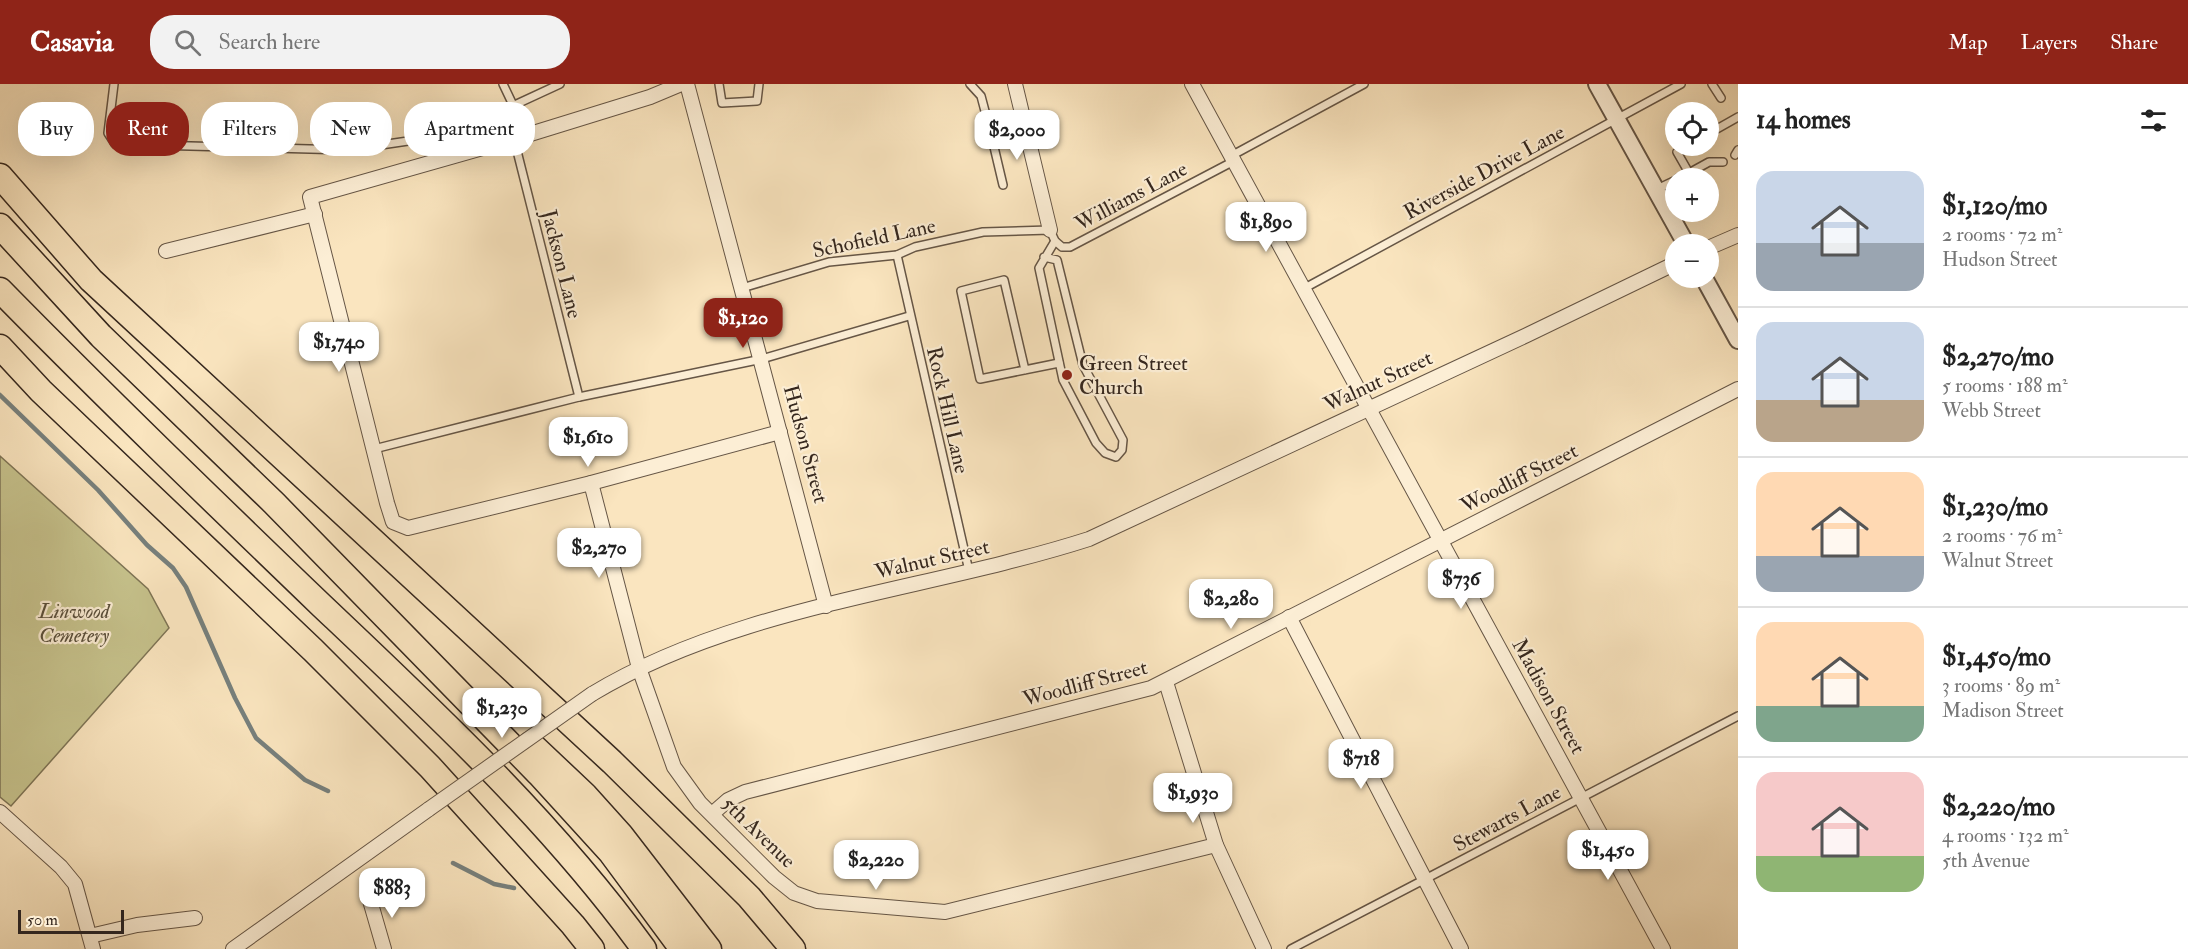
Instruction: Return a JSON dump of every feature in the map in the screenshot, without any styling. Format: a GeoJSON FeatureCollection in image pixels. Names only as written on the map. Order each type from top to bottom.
{"type":"FeatureCollection","features":[{"type":"Feature","properties":{"kind":"highway"},"geometry":{"type":"LineString","coordinates":[[0,176],[91,280],[612,762],[749,897],[793,949]]}},
{"type":"Feature","properties":{"kind":"highway"},"geometry":{"type":"LineString","coordinates":[[0,226],[101,336],[274,504],[460,691],[611,853],[682,949]]}},
{"type":"Feature","properties":{"kind":"highway"},"geometry":{"type":"LineString","coordinates":[[0,283],[30,320]]}},
{"type":"Feature","properties":{"kind":"highway"},"geometry":{"type":"LineString","coordinates":[[0,290],[192,481],[457,735],[574,861],[644,949]]}},
{"type":"Feature","properties":{"kind":"highway"},"geometry":{"type":"LineString","coordinates":[[0,347],[41,391],[313,650],[430,767],[592,949]]}},
{"type":"Feature","properties":{"kind":"highway"},"geometry":{"type":"LineString","coordinates":[[460,691],[507,721],[585,795],[652,872],[709,949]]}},
{"type":"Feature","properties":{"kind":"highway"},"geometry":{"type":"LineString","coordinates":[[749,897],[780,949]]}},
{"type":"Feature","properties":{"kind":"street"},"geometry":{"type":"LineString","coordinates":[[535,133],[650,97],[681,84]]}},
{"type":"Feature","properties":{"kind":"street","name":"Hudson Street"},"geometry":{"type":"LineString","coordinates":[[687,84],[826,606]]}},
{"type":"Feature","properties":{"kind":"street"},"geometry":{"type":"LineString","coordinates":[[1015,84],[1052,236]]}},
{"type":"Feature","properties":{"kind":"street","name":"Madison Street"},"geometry":{"type":"LineString","coordinates":[[1192,84],[1663,949]]}},
{"type":"Feature","properties":{"kind":"street"},"geometry":{"type":"LineString","coordinates":[[1597,84],[1680,234]]}},
{"type":"Feature","properties":{"kind":"street"},"geometry":{"type":"LineString","coordinates":[[454,156],[310,197],[393,522],[408,528],[591,483],[780,432]]}},
{"type":"Feature","properties":{"kind":"street"},"geometry":{"type":"LineString","coordinates":[[165,251],[315,214]]}},
{"type":"Feature","properties":{"kind":"street"},"geometry":{"type":"LineString","coordinates":[[1719,243],[1738,235]]}},
{"type":"Feature","properties":{"kind":"street","name":"Walnut Street"},"geometry":{"type":"LineString","coordinates":[[233,949],[592,694],[639,668],[709,639],[826,606],[1022,560],[1089,539],[1665,268]]}},
{"type":"Feature","properties":{"kind":"street"},"geometry":{"type":"LineString","coordinates":[[1709,288],[1738,340]]}},
{"type":"Feature","properties":{"kind":"street","name":"Woodliff Street"},"geometry":{"type":"LineString","coordinates":[[712,814],[728,800],[746,792],[1134,694],[1166,682],[1738,389]]}},
{"type":"Feature","properties":{"kind":"street","name":"5th Avenue"},"geometry":{"type":"LineString","coordinates":[[591,483],[639,668],[674,767],[690,792],[774,877],[805,898],[935,912],[957,909],[1216,845]]}},
{"type":"Feature","properties":{"kind":"street"},"geometry":{"type":"LineString","coordinates":[[1289,617],[1461,949]]}},
{"type":"Feature","properties":{"kind":"street"},"geometry":{"type":"LineString","coordinates":[[1166,682],[1216,845],[1264,949]]}},
{"type":"Feature","properties":{"kind":"street"},"geometry":{"type":"LineString","coordinates":[[0,812],[61,867],[75,884],[92,942],[137,925],[195,918]]}},
{"type":"Feature","properties":{"kind":"street"},"geometry":{"type":"LineString","coordinates":[[369,897],[384,949]]}},
{"type":"Feature","properties":{"kind":"lane"},"geometry":{"type":"LineString","coordinates":[[114,84],[108,133],[115,144],[347,150],[404,142]]}},
{"type":"Feature","properties":{"kind":"lane"},"geometry":{"type":"LineString","coordinates":[[503,84],[512,102]]}},
{"type":"Feature","properties":{"kind":"lane"},"geometry":{"type":"LineString","coordinates":[[520,102],[561,84]]}},
{"type":"Feature","properties":{"kind":"lane"},"geometry":{"type":"LineString","coordinates":[[719,84],[722,103],[757,100],[759,84]]}},
{"type":"Feature","properties":{"kind":"lane"},"geometry":{"type":"LineString","coordinates":[[970,84],[981,96],[1003,185]]}},
{"type":"Feature","properties":{"kind":"lane","name":"Williams Lane"},"geometry":{"type":"LineString","coordinates":[[1052,236],[1062,247],[1070,247],[1364,84]]}},
{"type":"Feature","properties":{"kind":"lane","name":"Riverside Drive Lane"},"geometry":{"type":"LineString","coordinates":[[1303,289],[1681,84]]}},
{"type":"Feature","properties":{"kind":"lane"},"geometry":{"type":"LineString","coordinates":[[1713,84],[1721,98]]}},
{"type":"Feature","properties":{"kind":"lane"},"geometry":{"type":"LineString","coordinates":[[1719,128],[1738,117]]}},
{"type":"Feature","properties":{"kind":"lane"},"geometry":{"type":"LineString","coordinates":[[990,130],[1024,123]]}},
{"type":"Feature","properties":{"kind":"lane","name":"Jackson Lane"},"geometry":{"type":"LineString","coordinates":[[518,156],[579,397]]}},
{"type":"Feature","properties":{"kind":"lane"},"geometry":{"type":"LineString","coordinates":[[1698,168],[1709,162],[1722,162]]}},
{"type":"Feature","properties":{"kind":"lane"},"geometry":{"type":"LineString","coordinates":[[1655,190],[1665,185]]}},
{"type":"Feature","properties":{"kind":"lane","name":"Schofield Lane"},"geometry":{"type":"LineString","coordinates":[[742,288],[829,262],[897,255],[915,247],[983,232],[1052,236]]}},
{"type":"Feature","properties":{"kind":"lane"},"geometry":{"type":"LineString","coordinates":[[1044,257],[1057,260],[1083,365],[1123,440],[1122,450],[1116,457],[1105,453],[1096,443],[1063,380],[1040,268],[1044,257],[1052,236]]}},
{"type":"Feature","properties":{"kind":"lane","name":"Rock Hill Lane"},"geometry":{"type":"LineString","coordinates":[[897,255],[969,572]]}},
{"type":"Feature","properties":{"kind":"lane"},"geometry":{"type":"LineString","coordinates":[[1025,370],[1004,280],[962,291],[980,379],[1025,370],[1059,363]]}},
{"type":"Feature","properties":{"kind":"lane"},"geometry":{"type":"LineString","coordinates":[[374,449],[579,397],[762,359],[909,315]]}},
{"type":"Feature","properties":{"kind":"lane","name":"Stewarts Lane"},"geometry":{"type":"LineString","coordinates":[[1291,949],[1738,716]]}},
{"type":"Feature","properties":{"kind":"green space","name":"Linwood Cemetery"},"geometry":{"type":"Polygon","coordinates":[[[0,456],[148,589],[169,628],[11,806],[0,797],[0,456]]]}},
{"type":"Feature","properties":{"kind":"waterway"},"geometry":{"type":"LineString","coordinates":[[0,395],[98,490],[147,545],[173,568],[186,587],[235,698],[256,738],[305,780],[328,791]]}},
{"type":"Feature","properties":{"kind":"waterway"},"geometry":{"type":"LineString","coordinates":[[453,863],[494,884],[514,888]]}},
{"type":"Feature","properties":{"kind":"place","name":"Green Street Church"},"geometry":{"type":"Point","coordinates":[1067,375]}}]}
